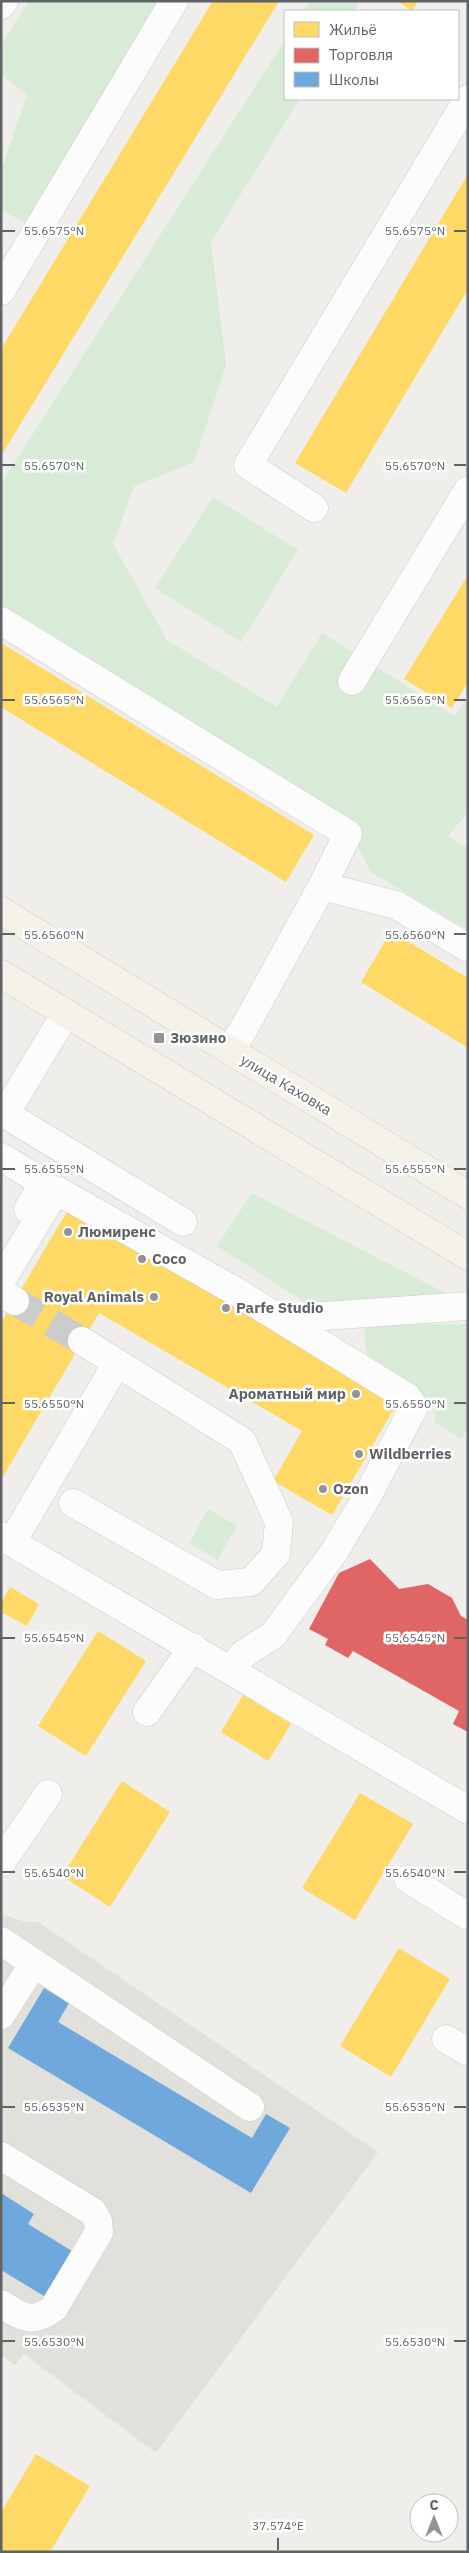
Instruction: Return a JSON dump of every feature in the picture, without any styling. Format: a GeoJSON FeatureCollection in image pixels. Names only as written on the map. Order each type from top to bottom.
{"type":"FeatureCollection","features":[{"type":"Feature","properties":{"kind":"main road","name":"улица Каховка"},"geometry":{"type":"LineString","coordinates":[[1,911],[468,1195]]}},
{"type":"Feature","properties":{"kind":"main road"},"geometry":{"type":"LineString","coordinates":[[1,974],[468,1256]]}},
{"type":"Feature","properties":{"kind":"lane"},"geometry":{"type":"LineString","coordinates":[[1,5],[4,1]]}},
{"type":"Feature","properties":{"kind":"lane"},"geometry":{"type":"LineString","coordinates":[[1,291],[174,1]]}},
{"type":"Feature","properties":{"kind":"lane"},"geometry":{"type":"LineString","coordinates":[[314,508],[248,465],[468,99]]}},
{"type":"Feature","properties":{"kind":"lane"},"geometry":{"type":"LineString","coordinates":[[352,681],[468,490]]}},
{"type":"Feature","properties":{"kind":"lane"},"geometry":{"type":"LineString","coordinates":[[1,621],[348,834],[322,886],[242,1032],[229,1050]]}},
{"type":"Feature","properties":{"kind":"lane"},"geometry":{"type":"LineString","coordinates":[[322,886],[396,905],[468,948]]}},
{"type":"Feature","properties":{"kind":"lane"},"geometry":{"type":"LineString","coordinates":[[66,1013],[3,1113],[184,1222]]}},
{"type":"Feature","properties":{"kind":"lane"},"geometry":{"type":"LineString","coordinates":[[1,1157],[44,1183],[1,1252]]}},
{"type":"Feature","properties":{"kind":"lane"},"geometry":{"type":"LineString","coordinates":[[6,1291],[56,1190],[236,1291],[407,1397],[414,1407],[367,1497],[334,1552],[273,1636],[242,1655],[232,1670]]}},
{"type":"Feature","properties":{"kind":"lane"},"geometry":{"type":"LineString","coordinates":[[280,1319],[468,1306]]}},
{"type":"Feature","properties":{"kind":"lane"},"geometry":{"type":"LineString","coordinates":[[73,1503],[217,1585],[251,1582],[276,1554],[279,1522],[242,1441],[82,1342]]}},
{"type":"Feature","properties":{"kind":"lane"},"geometry":{"type":"LineString","coordinates":[[118,1364],[7,1539],[468,1810]]}},
{"type":"Feature","properties":{"kind":"lane"},"geometry":{"type":"LineString","coordinates":[[147,1712],[192,1647]]}},
{"type":"Feature","properties":{"kind":"lane"},"geometry":{"type":"LineString","coordinates":[[1,1863],[48,1794]]}},
{"type":"Feature","properties":{"kind":"lane"},"geometry":{"type":"LineString","coordinates":[[408,1879],[468,1916]]}},
{"type":"Feature","properties":{"kind":"lane"},"geometry":{"type":"LineString","coordinates":[[1,1941],[250,2107]]}},
{"type":"Feature","properties":{"kind":"lane"},"geometry":{"type":"LineString","coordinates":[[1,2015],[34,1963]]}},
{"type":"Feature","properties":{"kind":"lane"},"geometry":{"type":"LineString","coordinates":[[1,2156],[93,2212],[98,2221],[99,2232],[54,2308],[45,2316],[34,2318],[22,2317],[1,2304]]}},
{"type":"Feature","properties":{"kind":"shaded area"},"geometry":{"type":"Polygon","coordinates":[[[1,1914],[22,1921],[38,1922],[378,2152],[156,2453],[24,2354],[15,2365],[1,2355],[1,1914]]]}},
{"type":"Feature","properties":{"kind":"green space"},"geometry":{"type":"Polygon","coordinates":[[[29,1],[163,1],[28,225],[1,209],[1,171],[27,95],[1,74],[1,46],[29,1]]]}},
{"type":"Feature","properties":{"kind":"green space"},"geometry":{"type":"Polygon","coordinates":[[[310,1],[360,1],[355,10],[305,10],[310,1]]]}},
{"type":"Feature","properties":{"kind":"green space"},"geometry":{"type":"Polygon","coordinates":[[[284,42],[284,100],[299,100],[211,242],[226,365],[194,462],[134,486],[113,544],[167,640],[277,707],[322,633],[455,716],[468,697],[468,812],[448,836],[468,848],[468,930],[371,872],[347,824],[1,605],[1,484],[284,42]]]}},
{"type":"Feature","properties":{"kind":"green space"},"geometry":{"type":"Polygon","coordinates":[[[213,497],[298,550],[241,642],[155,588],[213,497]]]}},
{"type":"Feature","properties":{"kind":"green space"},"geometry":{"type":"Polygon","coordinates":[[[252,1193],[451,1296],[309,1305],[217,1246],[252,1193]]]}},
{"type":"Feature","properties":{"kind":"green space"},"geometry":{"type":"Polygon","coordinates":[[[468,1324],[468,1429],[461,1439],[435,1422],[435,1403],[368,1364],[364,1330],[370,1325],[468,1324]]]}},
{"type":"Feature","properties":{"kind":"green space"},"geometry":{"type":"Polygon","coordinates":[[[208,1509],[237,1526],[217,1560],[189,1543],[208,1509]]]}},
{"type":"Feature","properties":{"kind":"building: Жильё"},"geometry":{"type":"Polygon","coordinates":[[[213,1],[279,1],[1,456],[1,349],[213,1]]]}},
{"type":"Feature","properties":{"kind":"building: Жильё"},"geometry":{"type":"Polygon","coordinates":[[[397,1],[418,1],[413,10],[397,1]]]}},
{"type":"Feature","properties":{"kind":"building: Жильё"},"geometry":{"type":"Polygon","coordinates":[[[468,174],[468,289],[346,493],[295,463],[468,174]]]}},
{"type":"Feature","properties":{"kind":"building: Жильё"},"geometry":{"type":"Polygon","coordinates":[[[468,575],[468,682],[452,708],[404,679],[468,575]]]}},
{"type":"Feature","properties":{"kind":"building: Жильё"},"geometry":{"type":"Polygon","coordinates":[[[1,643],[314,835],[286,882],[1,707],[1,643]]]}},
{"type":"Feature","properties":{"kind":"building: Жильё"},"geometry":{"type":"Polygon","coordinates":[[[391,931],[468,978],[468,1048],[361,982],[391,931]]]}},
{"type":"Feature","properties":{"kind":"building: Жильё"},"geometry":{"type":"Polygon","coordinates":[[[71,1205],[401,1397],[332,1515],[273,1481],[302,1431],[99,1313],[1,1480],[1,1323],[71,1205]]]}},
{"type":"Feature","properties":{"kind":"building: Жильё"},"geometry":{"type":"Polygon","coordinates":[[[10,1587],[39,1604],[27,1626],[1,1612],[1,1603],[10,1587]]]}},
{"type":"Feature","properties":{"kind":"building: Жильё"},"geometry":{"type":"Polygon","coordinates":[[[98,1631],[146,1661],[86,1756],[38,1726],[98,1631]]]}},
{"type":"Feature","properties":{"kind":"building: Жильё"},"geometry":{"type":"Polygon","coordinates":[[[243,1695],[291,1724],[268,1761],[221,1732],[243,1695]]]}},
{"type":"Feature","properties":{"kind":"building: Жильё"},"geometry":{"type":"Polygon","coordinates":[[[122,1781],[170,1812],[110,1907],[62,1876],[122,1781]]]}},
{"type":"Feature","properties":{"kind":"building: Жильё"},"geometry":{"type":"Polygon","coordinates":[[[360,1793],[413,1824],[355,1920],[302,1888],[360,1793]]]}},
{"type":"Feature","properties":{"kind":"building: Жильё"},"geometry":{"type":"Polygon","coordinates":[[[399,1948],[450,1979],[391,2077],[340,2046],[399,1948]]]}},
{"type":"Feature","properties":{"kind":"building: Жильё"},"geometry":{"type":"Polygon","coordinates":[[[36,2454],[90,2486],[50,2552],[1,2552],[1,2512],[36,2454]]]}},
{"type":"Feature","properties":{"kind":"building: Торговля"},"geometry":{"type":"Polygon","coordinates":[[[370,1559],[399,1589],[428,1584],[452,1598],[461,1616],[468,1620],[468,1732],[453,1724],[459,1711],[353,1651],[348,1658],[325,1645],[328,1639],[309,1629],[339,1573],[370,1559]]]}},
{"type":"Feature","properties":{"kind":"building: Школы"},"geometry":{"type":"Polygon","coordinates":[[[44,1988],[69,2003],[58,2022],[252,2138],[266,2114],[290,2128],[251,2193],[8,2048],[44,1988]]]}},
{"type":"Feature","properties":{"kind":"building: Школы"},"geometry":{"type":"Polygon","coordinates":[[[1,2193],[34,2214],[28,2224],[72,2251],[44,2296],[1,2270],[1,2193]]]}},
{"type":"Feature","properties":{"kind":"tunnel"},"geometry":{"type":"LineString","coordinates":[[15,1301],[82,1341]]}},
{"type":"Feature","properties":{"kind":"place","name":"Зюзино"},"geometry":{"type":"Point","coordinates":[159,1038]}},
{"type":"Feature","properties":{"kind":"place","name":"Люмиренс"},"geometry":{"type":"Point","coordinates":[68,1232]}},
{"type":"Feature","properties":{"kind":"place","name":"Coco"},"geometry":{"type":"Point","coordinates":[142,1259]}},
{"type":"Feature","properties":{"kind":"place","name":"Royal Animals"},"geometry":{"type":"Point","coordinates":[154,1297]}},
{"type":"Feature","properties":{"kind":"place","name":"Parfe Studio"},"geometry":{"type":"Point","coordinates":[226,1308]}},
{"type":"Feature","properties":{"kind":"place","name":"Ароматный мир"},"geometry":{"type":"Point","coordinates":[356,1394]}},
{"type":"Feature","properties":{"kind":"place","name":"Wildberries"},"geometry":{"type":"Point","coordinates":[359,1454]}},
{"type":"Feature","properties":{"kind":"place","name":"Ozon"},"geometry":{"type":"Point","coordinates":[323,1489]}}]}
